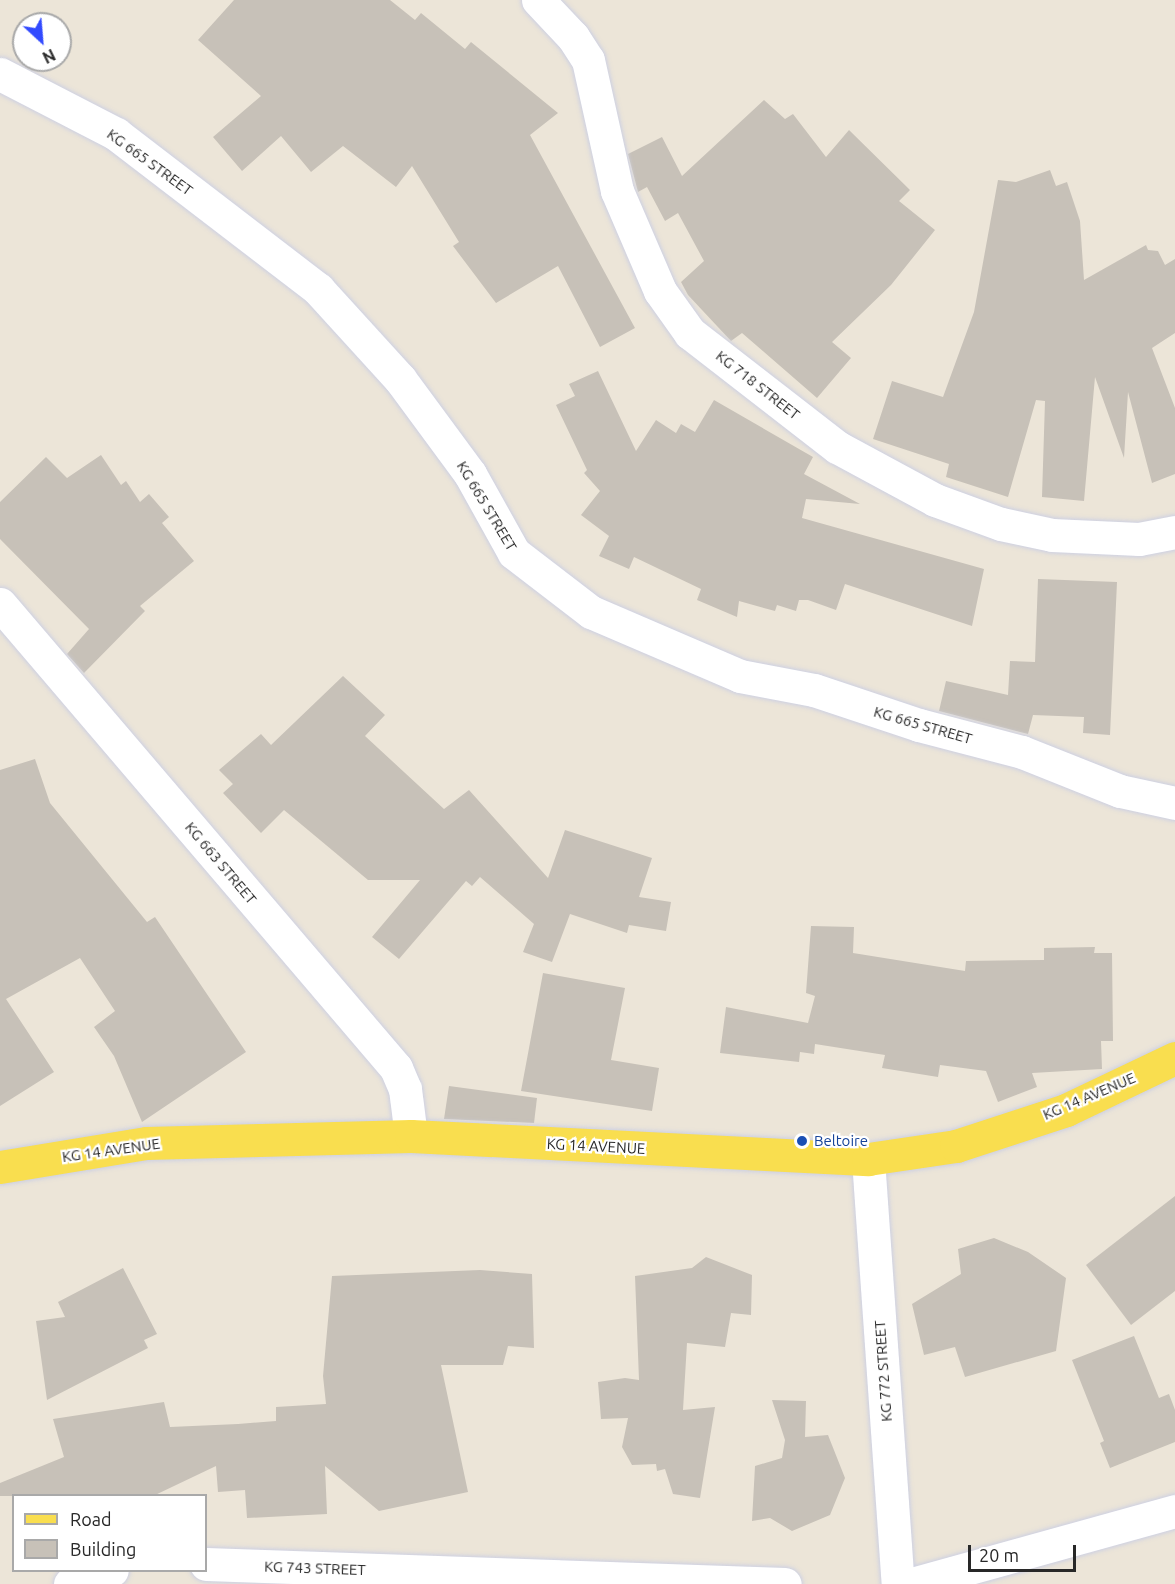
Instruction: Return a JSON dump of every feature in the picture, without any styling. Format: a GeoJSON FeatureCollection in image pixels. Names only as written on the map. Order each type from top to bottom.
{"type":"FeatureCollection","features":[{"type":"Feature","properties":{"kind":"main road","name":"KG 14 AVENUE"},"geometry":{"type":"LineString","coordinates":[[0,1167],[146,1143],[411,1137],[868,1159],[956,1146],[1066,1110],[1175,1058]]}},
{"type":"Feature","properties":{"kind":"street","name":"KG 718 STREET"},"geometry":{"type":"LineString","coordinates":[[538,0],[573,37],[588,60],[616,191],[660,291],[690,333],[837,447],[935,500],[1001,524],[1052,535],[1139,539],[1175,532]]}},
{"type":"Feature","properties":{"kind":"street","name":"KG 665 STREET"},"geometry":{"type":"LineString","coordinates":[[0,75],[116,134],[318,289],[400,379],[470,474],[514,553],[591,612],[740,676],[813,690],[919,725],[1022,752],[1120,791],[1175,803]]}},
{"type":"Feature","properties":{"kind":"street","name":"KG 663 STREET"},"geometry":{"type":"LineString","coordinates":[[0,604],[396,1068],[405,1089],[411,1137]]}},
{"type":"Feature","properties":{"kind":"street","name":"KG 772 STREET"},"geometry":{"type":"LineString","coordinates":[[868,1159],[898,1584]]}},
{"type":"Feature","properties":{"kind":"street"},"geometry":{"type":"LineString","coordinates":[[912,1584],[1175,1511]]}},
{"type":"Feature","properties":{"kind":"street","name":"KG 743 STREET"},"geometry":{"type":"LineString","coordinates":[[207,1564],[785,1584]]}},
{"type":"Feature","properties":{"kind":"street"},"geometry":{"type":"LineString","coordinates":[[70,1584],[106,1572]]}},
{"type":"Feature","properties":{"kind":"building"},"geometry":{"type":"Polygon","coordinates":[[[234,0],[390,0],[415,20],[421,13],[465,49],[471,42],[558,113],[530,135],[635,328],[600,347],[558,266],[496,303],[453,246],[459,242],[412,166],[396,187],[343,146],[311,172],[281,136],[242,171],[213,137],[261,96],[198,40],[234,0]]]}},
{"type":"Feature","properties":{"kind":"building"},"geometry":{"type":"Polygon","coordinates":[[[764,100],[785,119],[793,114],[826,157],[849,130],[910,190],[899,201],[935,230],[891,285],[832,342],[851,358],[817,398],[742,333],[731,341],[688,295],[681,282],[704,261],[678,213],[665,221],[647,187],[638,192],[628,154],[662,137],[682,176],[764,100]]]}},
{"type":"Feature","properties":{"kind":"building"},"geometry":{"type":"Polygon","coordinates":[[[1050,170],[1056,186],[1067,182],[1080,221],[1084,280],[1146,245],[1148,250],[1158,251],[1165,265],[1175,259],[1175,333],[1152,348],[1175,408],[1175,474],[1152,483],[1128,392],[1124,458],[1095,377],[1084,501],[1042,497],[1045,401],[1036,400],[1008,497],[946,477],[949,464],[873,439],[892,381],[943,397],[974,312],[998,180],[1016,182],[1050,170]]]}},
{"type":"Feature","properties":{"kind":"building"},"geometry":{"type":"Polygon","coordinates":[[[598,371],[636,451],[656,420],[676,433],[681,424],[695,432],[714,400],[813,457],[804,474],[860,504],[806,499],[802,518],[984,569],[972,626],[845,584],[836,610],[808,600],[799,600],[796,611],[777,605],[775,611],[739,601],[737,617],[697,600],[701,589],[634,557],[629,569],[599,556],[609,536],[581,515],[600,491],[584,473],[587,470],[556,405],[575,396],[569,384],[598,371]]]}},
{"type":"Feature","properties":{"kind":"building"},"geometry":{"type":"Polygon","coordinates":[[[101,455],[121,485],[126,481],[140,502],[149,494],[169,517],[162,523],[194,561],[140,606],[145,611],[84,673],[67,654],[89,629],[0,539],[0,502],[46,457],[67,478],[101,455]]]}},
{"type":"Feature","properties":{"kind":"building"},"geometry":{"type":"Polygon","coordinates":[[[1038,579],[1117,582],[1110,735],[1083,733],[1084,717],[1033,715],[1028,734],[939,711],[946,681],[1008,695],[1010,661],[1035,662],[1038,579]]]}},
{"type":"Feature","properties":{"kind":"building"},"geometry":{"type":"Polygon","coordinates":[[[343,676],[385,715],[365,736],[444,809],[469,790],[548,878],[565,830],[652,858],[639,897],[671,902],[666,931],[629,925],[627,933],[570,914],[552,962],[523,952],[534,924],[480,877],[472,886],[466,881],[399,959],[372,937],[420,880],[368,880],[284,810],[261,833],[223,793],[233,784],[219,770],[261,734],[271,745],[343,676]]]}},
{"type":"Feature","properties":{"kind":"building"},"geometry":{"type":"Polygon","coordinates":[[[35,759],[50,803],[147,922],[155,917],[246,1052],[142,1122],[114,1056],[94,1027],[115,1011],[80,958],[6,999],[54,1072],[0,1106],[0,770],[35,759]]]}},
{"type":"Feature","properties":{"kind":"building"},"geometry":{"type":"Polygon","coordinates":[[[811,926],[854,927],[853,953],[965,971],[966,961],[1044,960],[1044,948],[1095,947],[1094,953],[1112,953],[1113,1041],[1101,1041],[1102,1069],[1032,1073],[1037,1087],[998,1102],[986,1071],[940,1065],[938,1077],[882,1068],[885,1055],[815,1044],[814,1054],[800,1052],[799,1062],[720,1053],[726,1007],[808,1023],[815,996],[806,993],[811,926]]]}},
{"type":"Feature","properties":{"kind":"building"},"geometry":{"type":"Polygon","coordinates":[[[543,973],[625,988],[611,1060],[659,1068],[652,1111],[521,1091],[543,973]]]}},
{"type":"Feature","properties":{"kind":"building"},"geometry":{"type":"Polygon","coordinates":[[[449,1086],[537,1098],[534,1123],[444,1119],[449,1086]]]}},
{"type":"Feature","properties":{"kind":"building"},"geometry":{"type":"Polygon","coordinates":[[[1175,1196],[1175,1291],[1131,1325],[1086,1265],[1175,1196]]]}},
{"type":"Feature","properties":{"kind":"building"},"geometry":{"type":"Polygon","coordinates":[[[994,1238],[1028,1252],[1066,1278],[1056,1351],[965,1377],[955,1347],[924,1355],[912,1304],[961,1274],[958,1249],[994,1238]]]}},
{"type":"Feature","properties":{"kind":"building"},"geometry":{"type":"Polygon","coordinates":[[[706,1257],[752,1275],[751,1315],[731,1313],[725,1347],[687,1343],[683,1410],[715,1407],[700,1498],[673,1494],[665,1469],[657,1471],[656,1464],[632,1465],[622,1447],[628,1418],[601,1419],[598,1382],[625,1378],[639,1380],[635,1276],[692,1268],[706,1257]]]}},
{"type":"Feature","properties":{"kind":"building"},"geometry":{"type":"Polygon","coordinates":[[[123,1268],[157,1334],[144,1340],[148,1348],[47,1400],[36,1321],[65,1317],[58,1302],[123,1268]]]}},
{"type":"Feature","properties":{"kind":"building"},"geometry":{"type":"Polygon","coordinates":[[[480,1270],[532,1274],[534,1348],[508,1346],[503,1365],[441,1365],[468,1492],[379,1511],[325,1466],[327,1514],[247,1518],[245,1490],[218,1492],[216,1466],[157,1494],[12,1494],[12,1496],[0,1496],[0,1483],[64,1457],[53,1419],[164,1402],[170,1427],[238,1424],[276,1421],[276,1407],[326,1404],[323,1376],[332,1276],[480,1270]]]}},
{"type":"Feature","properties":{"kind":"building"},"geometry":{"type":"Polygon","coordinates":[[[1134,1336],[1159,1398],[1169,1394],[1175,1410],[1175,1442],[1110,1468],[1100,1443],[1104,1441],[1072,1360],[1134,1336]]]}},
{"type":"Feature","properties":{"kind":"building"},"geometry":{"type":"Polygon","coordinates":[[[772,1400],[806,1401],[805,1437],[828,1435],[845,1478],[830,1515],[792,1531],[770,1518],[752,1521],[755,1466],[782,1458],[785,1440],[772,1400]]]}},
{"type":"Feature","properties":{"kind":"place","name":"Beltoire"},"geometry":{"type":"Point","coordinates":[802,1141]}}]}
